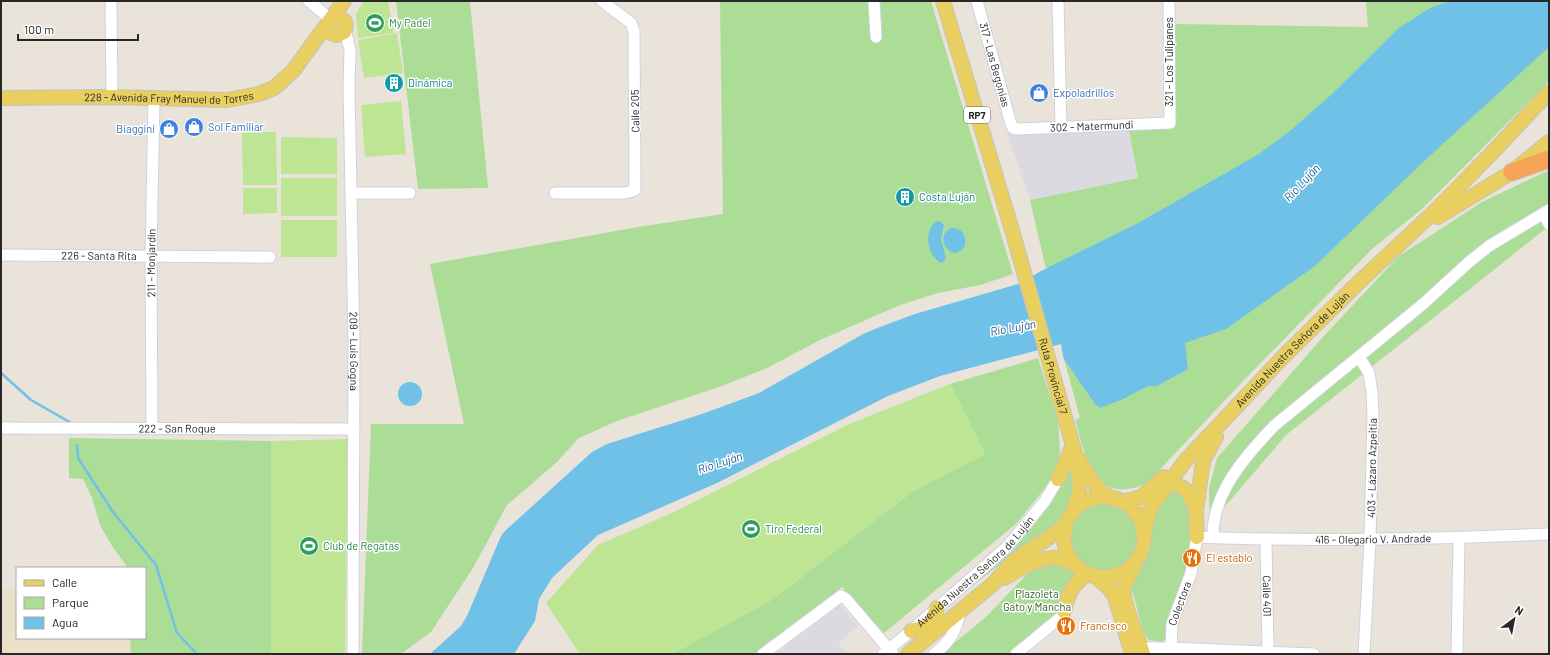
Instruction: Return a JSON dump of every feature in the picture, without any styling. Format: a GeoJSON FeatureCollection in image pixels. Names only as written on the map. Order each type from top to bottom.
{"type":"FeatureCollection","features":[{"type":"Feature","properties":{"kind":"highway"},"geometry":{"type":"LineString","coordinates":[[1512,172],[1549,159]]}},
{"type":"Feature","properties":{"kind":"main road"},"geometry":{"type":"LineString","coordinates":[[336,26],[344,1]]}},
{"type":"Feature","properties":{"kind":"main road"},"geometry":{"type":"LineString","coordinates":[[336,26],[351,1]]}},
{"type":"Feature","properties":{"kind":"main road","name":"Ruta Provincial 7"},"geometry":{"type":"LineString","coordinates":[[943,1],[1012,230],[1067,421],[1074,449],[1080,485],[1079,497],[1074,509]]}},
{"type":"Feature","properties":{"kind":"main road","name":"228 - Avenida Fray Manuel de Torres"},"geometry":{"type":"LineString","coordinates":[[1,98],[112,97],[227,100],[259,94],[274,88],[288,76],[314,42],[336,26]]}},
{"type":"Feature","properties":{"kind":"main road","name":"Avenida Nuestra Señora de Luján"},"geometry":{"type":"LineString","coordinates":[[1117,500],[1141,497],[1186,460],[1284,356],[1356,285],[1402,243],[1490,155],[1549,92]]}},
{"type":"Feature","properties":{"kind":"main road","name":"Avenida Nuestra Señora de Luján"},"geometry":{"type":"LineString","coordinates":[[1402,243],[1452,207],[1512,172],[1549,142]]}},
{"type":"Feature","properties":{"kind":"main road"},"geometry":{"type":"LineString","coordinates":[[1196,511],[1204,459],[1217,436],[1240,404]]}},
{"type":"Feature","properties":{"kind":"main road"},"geometry":{"type":"LineString","coordinates":[[1058,479],[1074,449]]}},
{"type":"Feature","properties":{"kind":"main road","name":"Ruta Provincial 7"},"geometry":{"type":"LineString","coordinates":[[1074,449],[1096,486],[1117,500]]}},
{"type":"Feature","properties":{"kind":"main road","name":"Avenida Nuestra Señora de Luján"},"geometry":{"type":"LineString","coordinates":[[1144,534],[1147,518],[1152,506],[1186,460]]}},
{"type":"Feature","properties":{"kind":"main road"},"geometry":{"type":"LineString","coordinates":[[1169,483],[1179,485],[1187,490],[1192,498],[1196,511],[1198,537]]}},
{"type":"Feature","properties":{"kind":"main road"},"geometry":{"type":"LineString","coordinates":[[1074,509],[1080,504],[1095,498],[1117,500]]}},
{"type":"Feature","properties":{"kind":"main road","name":"RP7"},"geometry":{"type":"LineString","coordinates":[[1117,500],[1129,506],[1137,516],[1144,534]]}},
{"type":"Feature","properties":{"kind":"main road","name":"RP7"},"geometry":{"type":"LineString","coordinates":[[1074,509],[1070,514],[1063,533],[1066,553],[1073,564],[1108,587],[1115,597],[1139,652]]}},
{"type":"Feature","properties":{"kind":"main road","name":"Avenida Nuestra Señora de Luján"},"geometry":{"type":"LineString","coordinates":[[908,654],[993,584],[1013,562],[1066,524]]}},
{"type":"Feature","properties":{"kind":"main road"},"geometry":{"type":"LineString","coordinates":[[1139,652],[1124,591],[1125,585],[1142,549],[1144,534]]}},
{"type":"Feature","properties":{"kind":"main road","name":"Avenida Nuestra Señora de Luján"},"geometry":{"type":"LineString","coordinates":[[993,584],[1029,564],[1051,558],[1058,558],[1073,564]]}},
{"type":"Feature","properties":{"kind":"main road"},"geometry":{"type":"LineString","coordinates":[[1064,611],[1068,596],[1074,585],[1092,576],[1102,578],[1115,576],[1126,571],[1135,562]]}},
{"type":"Feature","properties":{"kind":"main road"},"geometry":{"type":"LineString","coordinates":[[920,644],[930,626],[937,608]]}},
{"type":"Feature","properties":{"kind":"main road"},"geometry":{"type":"LineString","coordinates":[[911,631],[930,626],[960,612]]}},
{"type":"Feature","properties":{"kind":"street"},"geometry":{"type":"LineString","coordinates":[[111,1],[112,97]]}},
{"type":"Feature","properties":{"kind":"street","name":"209 - Luis Gogna"},"geometry":{"type":"LineString","coordinates":[[309,1],[336,26],[350,50],[349,88],[354,343],[353,654]]}},
{"type":"Feature","properties":{"kind":"street","name":"Calle 205"},"geometry":{"type":"LineString","coordinates":[[555,193],[625,193],[635,190],[634,31],[631,23],[602,1]]}},
{"type":"Feature","properties":{"kind":"street"},"geometry":{"type":"LineString","coordinates":[[874,1],[876,37]]}},
{"type":"Feature","properties":{"kind":"street","name":"317 - Las Begonias"},"geometry":{"type":"LineString","coordinates":[[977,1],[1013,128]]}},
{"type":"Feature","properties":{"kind":"street"},"geometry":{"type":"LineString","coordinates":[[1058,1],[1061,128]]}},
{"type":"Feature","properties":{"kind":"street","name":"321 - Los Tulipanes"},"geometry":{"type":"LineString","coordinates":[[1169,1],[1170,123]]}},
{"type":"Feature","properties":{"kind":"street","name":"211 - Monjardín"},"geometry":{"type":"LineString","coordinates":[[152,429],[151,256],[154,98]]}},
{"type":"Feature","properties":{"kind":"street","name":"302 - Matermundi"},"geometry":{"type":"LineString","coordinates":[[1013,128],[1061,128],[1170,123]]}},
{"type":"Feature","properties":{"kind":"street"},"geometry":{"type":"LineString","coordinates":[[352,193],[410,193]]}},
{"type":"Feature","properties":{"kind":"street"},"geometry":{"type":"LineString","coordinates":[[1213,537],[1213,527],[1217,506],[1228,483],[1251,452],[1276,425],[1423,304],[1489,246],[1546,212],[1549,224]]}},
{"type":"Feature","properties":{"kind":"street","name":"226 - Santa Rita"},"geometry":{"type":"LineString","coordinates":[[1,255],[270,257]]}},
{"type":"Feature","properties":{"kind":"street","name":"403 - Lázaro Azpeitia"},"geometry":{"type":"LineString","coordinates":[[1359,357],[1369,373],[1374,415],[1370,540],[1364,654]]}},
{"type":"Feature","properties":{"kind":"street","name":"222 - San Roque"},"geometry":{"type":"LineString","coordinates":[[1,428],[354,429]]}},
{"type":"Feature","properties":{"kind":"street","name":"Avenida Nuestra Señora de Luján"},"geometry":{"type":"LineString","coordinates":[[888,652],[1007,547],[1045,501],[1058,479]]}},
{"type":"Feature","properties":{"kind":"street","name":"416 - Olegario V. Andrade"},"geometry":{"type":"LineString","coordinates":[[1198,537],[1266,540],[1370,540],[1549,534]]}},
{"type":"Feature","properties":{"kind":"street","name":"Colectora"},"geometry":{"type":"LineString","coordinates":[[1171,648],[1172,624],[1191,573],[1198,537]]}},
{"type":"Feature","properties":{"kind":"street"},"geometry":{"type":"LineString","coordinates":[[1457,654],[1459,538]]}},
{"type":"Feature","properties":{"kind":"street","name":"Calle 401"},"geometry":{"type":"LineString","coordinates":[[1266,540],[1268,653]]}},
{"type":"Feature","properties":{"kind":"street"},"geometry":{"type":"LineString","coordinates":[[763,654],[839,597],[843,596],[888,652]]}},
{"type":"Feature","properties":{"kind":"street"},"geometry":{"type":"LineString","coordinates":[[1016,654],[1061,618],[1064,611]]}},
{"type":"Feature","properties":{"kind":"street","name":"Avenida Nuestra Señora de Luján"},"geometry":{"type":"LineString","coordinates":[[934,654],[946,645],[957,626],[960,612]]}},
{"type":"Feature","properties":{"kind":"street"},"geometry":{"type":"LineString","coordinates":[[1139,652],[1171,648],[1314,654]]}},
{"type":"Feature","properties":{"kind":"shaded area"},"geometry":{"type":"Polygon","coordinates":[[[1129,130],[1138,178],[1030,200],[1007,132],[1129,130]]]}},
{"type":"Feature","properties":{"kind":"shaded area"},"geometry":{"type":"Polygon","coordinates":[[[1,589],[16,589],[16,639],[130,639],[131,654],[1,654],[1,589]]]}},
{"type":"Feature","properties":{"kind":"shaded area"},"geometry":{"type":"Polygon","coordinates":[[[840,605],[858,626],[838,643],[847,654],[775,654],[840,605]]]}},
{"type":"Feature","properties":{"kind":"green space","name":"My Padel"},"geometry":{"type":"Polygon","coordinates":[[[364,1],[388,1],[394,33],[358,38],[356,14],[364,1]]]}},
{"type":"Feature","properties":{"kind":"green space"},"geometry":{"type":"Polygon","coordinates":[[[396,1],[470,1],[488,188],[418,189],[396,1]]]}},
{"type":"Feature","properties":{"kind":"green space"},"geometry":{"type":"Polygon","coordinates":[[[720,1],[931,1],[1013,274],[980,285],[938,293],[900,305],[820,340],[767,368],[722,386],[617,421],[579,438],[556,463],[507,505],[473,568],[431,632],[401,654],[362,654],[371,424],[464,424],[430,264],[638,227],[723,214],[720,1]]]}},
{"type":"Feature","properties":{"kind":"green space"},"geometry":{"type":"Polygon","coordinates":[[[1366,1],[1467,1],[1306,132],[1051,291],[1030,200],[1138,178],[1129,130],[1172,128],[1173,24],[1368,27],[1366,1]]]}},
{"type":"Feature","properties":{"kind":"green space"},"geometry":{"type":"Polygon","coordinates":[[[1549,5],[1549,81],[1421,210],[1373,248],[1244,380],[1151,479],[1140,486],[1123,489],[1109,486],[1101,481],[1094,472],[1084,451],[1075,420],[1080,418],[1061,348],[1104,343],[1549,5]]]}},
{"type":"Feature","properties":{"kind":"green space"},"geometry":{"type":"Polygon","coordinates":[[[397,33],[403,73],[364,78],[358,40],[397,33]]]}},
{"type":"Feature","properties":{"kind":"green space"},"geometry":{"type":"Polygon","coordinates":[[[401,101],[406,154],[365,157],[361,105],[401,101]]]}},
{"type":"Feature","properties":{"kind":"green space"},"geometry":{"type":"Polygon","coordinates":[[[242,132],[276,132],[277,185],[243,185],[242,132]]]}},
{"type":"Feature","properties":{"kind":"green space"},"geometry":{"type":"Polygon","coordinates":[[[281,137],[337,138],[337,174],[281,174],[281,137]]]}},
{"type":"Feature","properties":{"kind":"green space"},"geometry":{"type":"Polygon","coordinates":[[[1549,170],[1549,226],[1286,435],[1210,524],[1209,488],[1217,458],[1322,338],[1399,256],[1482,202],[1549,170]]]}},
{"type":"Feature","properties":{"kind":"green space"},"geometry":{"type":"Polygon","coordinates":[[[281,178],[337,178],[337,216],[281,216],[281,178]]]}},
{"type":"Feature","properties":{"kind":"green space"},"geometry":{"type":"Polygon","coordinates":[[[243,188],[277,188],[277,213],[243,214],[243,188]]]}},
{"type":"Feature","properties":{"kind":"green space"},"geometry":{"type":"Polygon","coordinates":[[[281,220],[337,220],[337,257],[281,257],[281,220]]]}},
{"type":"Feature","properties":{"kind":"green space"},"geometry":{"type":"Polygon","coordinates":[[[1038,358],[1058,420],[1060,452],[1057,466],[1045,488],[1017,523],[884,633],[842,587],[758,654],[672,654],[773,599],[913,491],[985,454],[950,384],[1038,358]]]}},
{"type":"Feature","properties":{"kind":"green space","name":"Tiro Federal"},"geometry":{"type":"Polygon","coordinates":[[[950,384],[985,454],[913,491],[773,599],[672,654],[580,654],[546,603],[598,545],[674,512],[849,424],[950,384]]]}},
{"type":"Feature","properties":{"kind":"green space"},"geometry":{"type":"Polygon","coordinates":[[[69,438],[271,441],[271,654],[131,654],[130,639],[146,639],[146,567],[127,567],[112,546],[100,525],[92,498],[83,479],[69,478],[69,438]]]}},
{"type":"Feature","properties":{"kind":"green space","name":"Club de Regatas"},"geometry":{"type":"Polygon","coordinates":[[[348,439],[345,654],[271,654],[271,441],[348,439]]]}},
{"type":"Feature","properties":{"kind":"green space"},"geometry":{"type":"Polygon","coordinates":[[[1072,460],[1075,499],[1057,524],[1016,552],[939,611],[999,562],[1027,533],[1053,499],[1072,460]]]}},
{"type":"Feature","properties":{"kind":"green space"},"geometry":{"type":"Polygon","coordinates":[[[1180,488],[1193,518],[1189,557],[1185,575],[1168,619],[1166,638],[1162,642],[1149,640],[1143,631],[1132,590],[1134,579],[1149,550],[1150,528],[1155,513],[1166,492],[1180,488]]]}},
{"type":"Feature","properties":{"kind":"green space"},"geometry":{"type":"Polygon","coordinates":[[[1105,500],[1125,506],[1135,516],[1141,536],[1135,556],[1125,566],[1105,572],[1085,566],[1075,556],[1069,536],[1075,516],[1085,506],[1105,500]]]}},
{"type":"Feature","properties":{"kind":"green space","name":"Plazoleta Gato y Mancha"},"geometry":{"type":"Polygon","coordinates":[[[1048,562],[1072,567],[1082,575],[1061,610],[1011,654],[941,654],[986,617],[1031,570],[1048,562]]]}},
{"type":"Feature","properties":{"kind":"water","name":"Río Luján"},"geometry":{"type":"Polygon","coordinates":[[[1451,1],[1549,1],[1549,47],[1422,163],[1315,266],[1226,329],[1185,343],[1188,369],[1157,386],[1148,386],[1123,399],[1100,408],[1095,404],[1064,359],[1061,344],[940,376],[888,396],[717,483],[598,535],[552,578],[539,599],[535,621],[514,654],[430,654],[461,626],[467,616],[501,536],[592,452],[607,444],[702,414],[759,393],[863,334],[915,314],[1018,284],[1138,223],[1259,154],[1291,130],[1332,94],[1399,28],[1430,8],[1451,1]]]}},
{"type":"Feature","properties":{"kind":"water"},"geometry":{"type":"Polygon","coordinates":[[[937,221],[944,225],[941,240],[946,258],[942,263],[935,258],[929,248],[928,242],[930,230],[937,221]]]}},
{"type":"Feature","properties":{"kind":"water"},"geometry":{"type":"Polygon","coordinates":[[[951,228],[961,231],[965,237],[964,248],[957,253],[948,250],[943,239],[944,234],[951,228]]]}},
{"type":"Feature","properties":{"kind":"water"},"geometry":{"type":"Polygon","coordinates":[[[410,382],[419,385],[422,394],[419,403],[410,406],[401,403],[398,394],[401,385],[410,382]]]}},
{"type":"Feature","properties":{"kind":"waterway"},"geometry":{"type":"LineString","coordinates":[[1,373],[31,400],[73,424]]}},
{"type":"Feature","properties":{"kind":"waterway"},"geometry":{"type":"LineString","coordinates":[[77,445],[78,458],[113,512],[156,565],[177,633],[197,654]]}},
{"type":"Feature","properties":{"kind":"place","name":"My Padel"},"geometry":{"type":"Point","coordinates":[375,23]}},
{"type":"Feature","properties":{"kind":"place","name":"Dinámica"},"geometry":{"type":"Point","coordinates":[394,83]}},
{"type":"Feature","properties":{"kind":"place","name":"Expoladrillos"},"geometry":{"type":"Point","coordinates":[1039,93]}},
{"type":"Feature","properties":{"kind":"place","name":"Sol Familiar"},"geometry":{"type":"Point","coordinates":[194,127]}},
{"type":"Feature","properties":{"kind":"place","name":"Biaggini"},"geometry":{"type":"Point","coordinates":[169,129]}},
{"type":"Feature","properties":{"kind":"place","name":"Costa Luján"},"geometry":{"type":"Point","coordinates":[905,197]}},
{"type":"Feature","properties":{"kind":"place","name":"Tiro Federal"},"geometry":{"type":"Point","coordinates":[751,529]}},
{"type":"Feature","properties":{"kind":"place","name":"Club de Regatas"},"geometry":{"type":"Point","coordinates":[309,546]}},
{"type":"Feature","properties":{"kind":"place","name":"El establo"},"geometry":{"type":"Point","coordinates":[1192,558]}},
{"type":"Feature","properties":{"kind":"place","name":"Francisco"},"geometry":{"type":"Point","coordinates":[1066,626]}}]}
